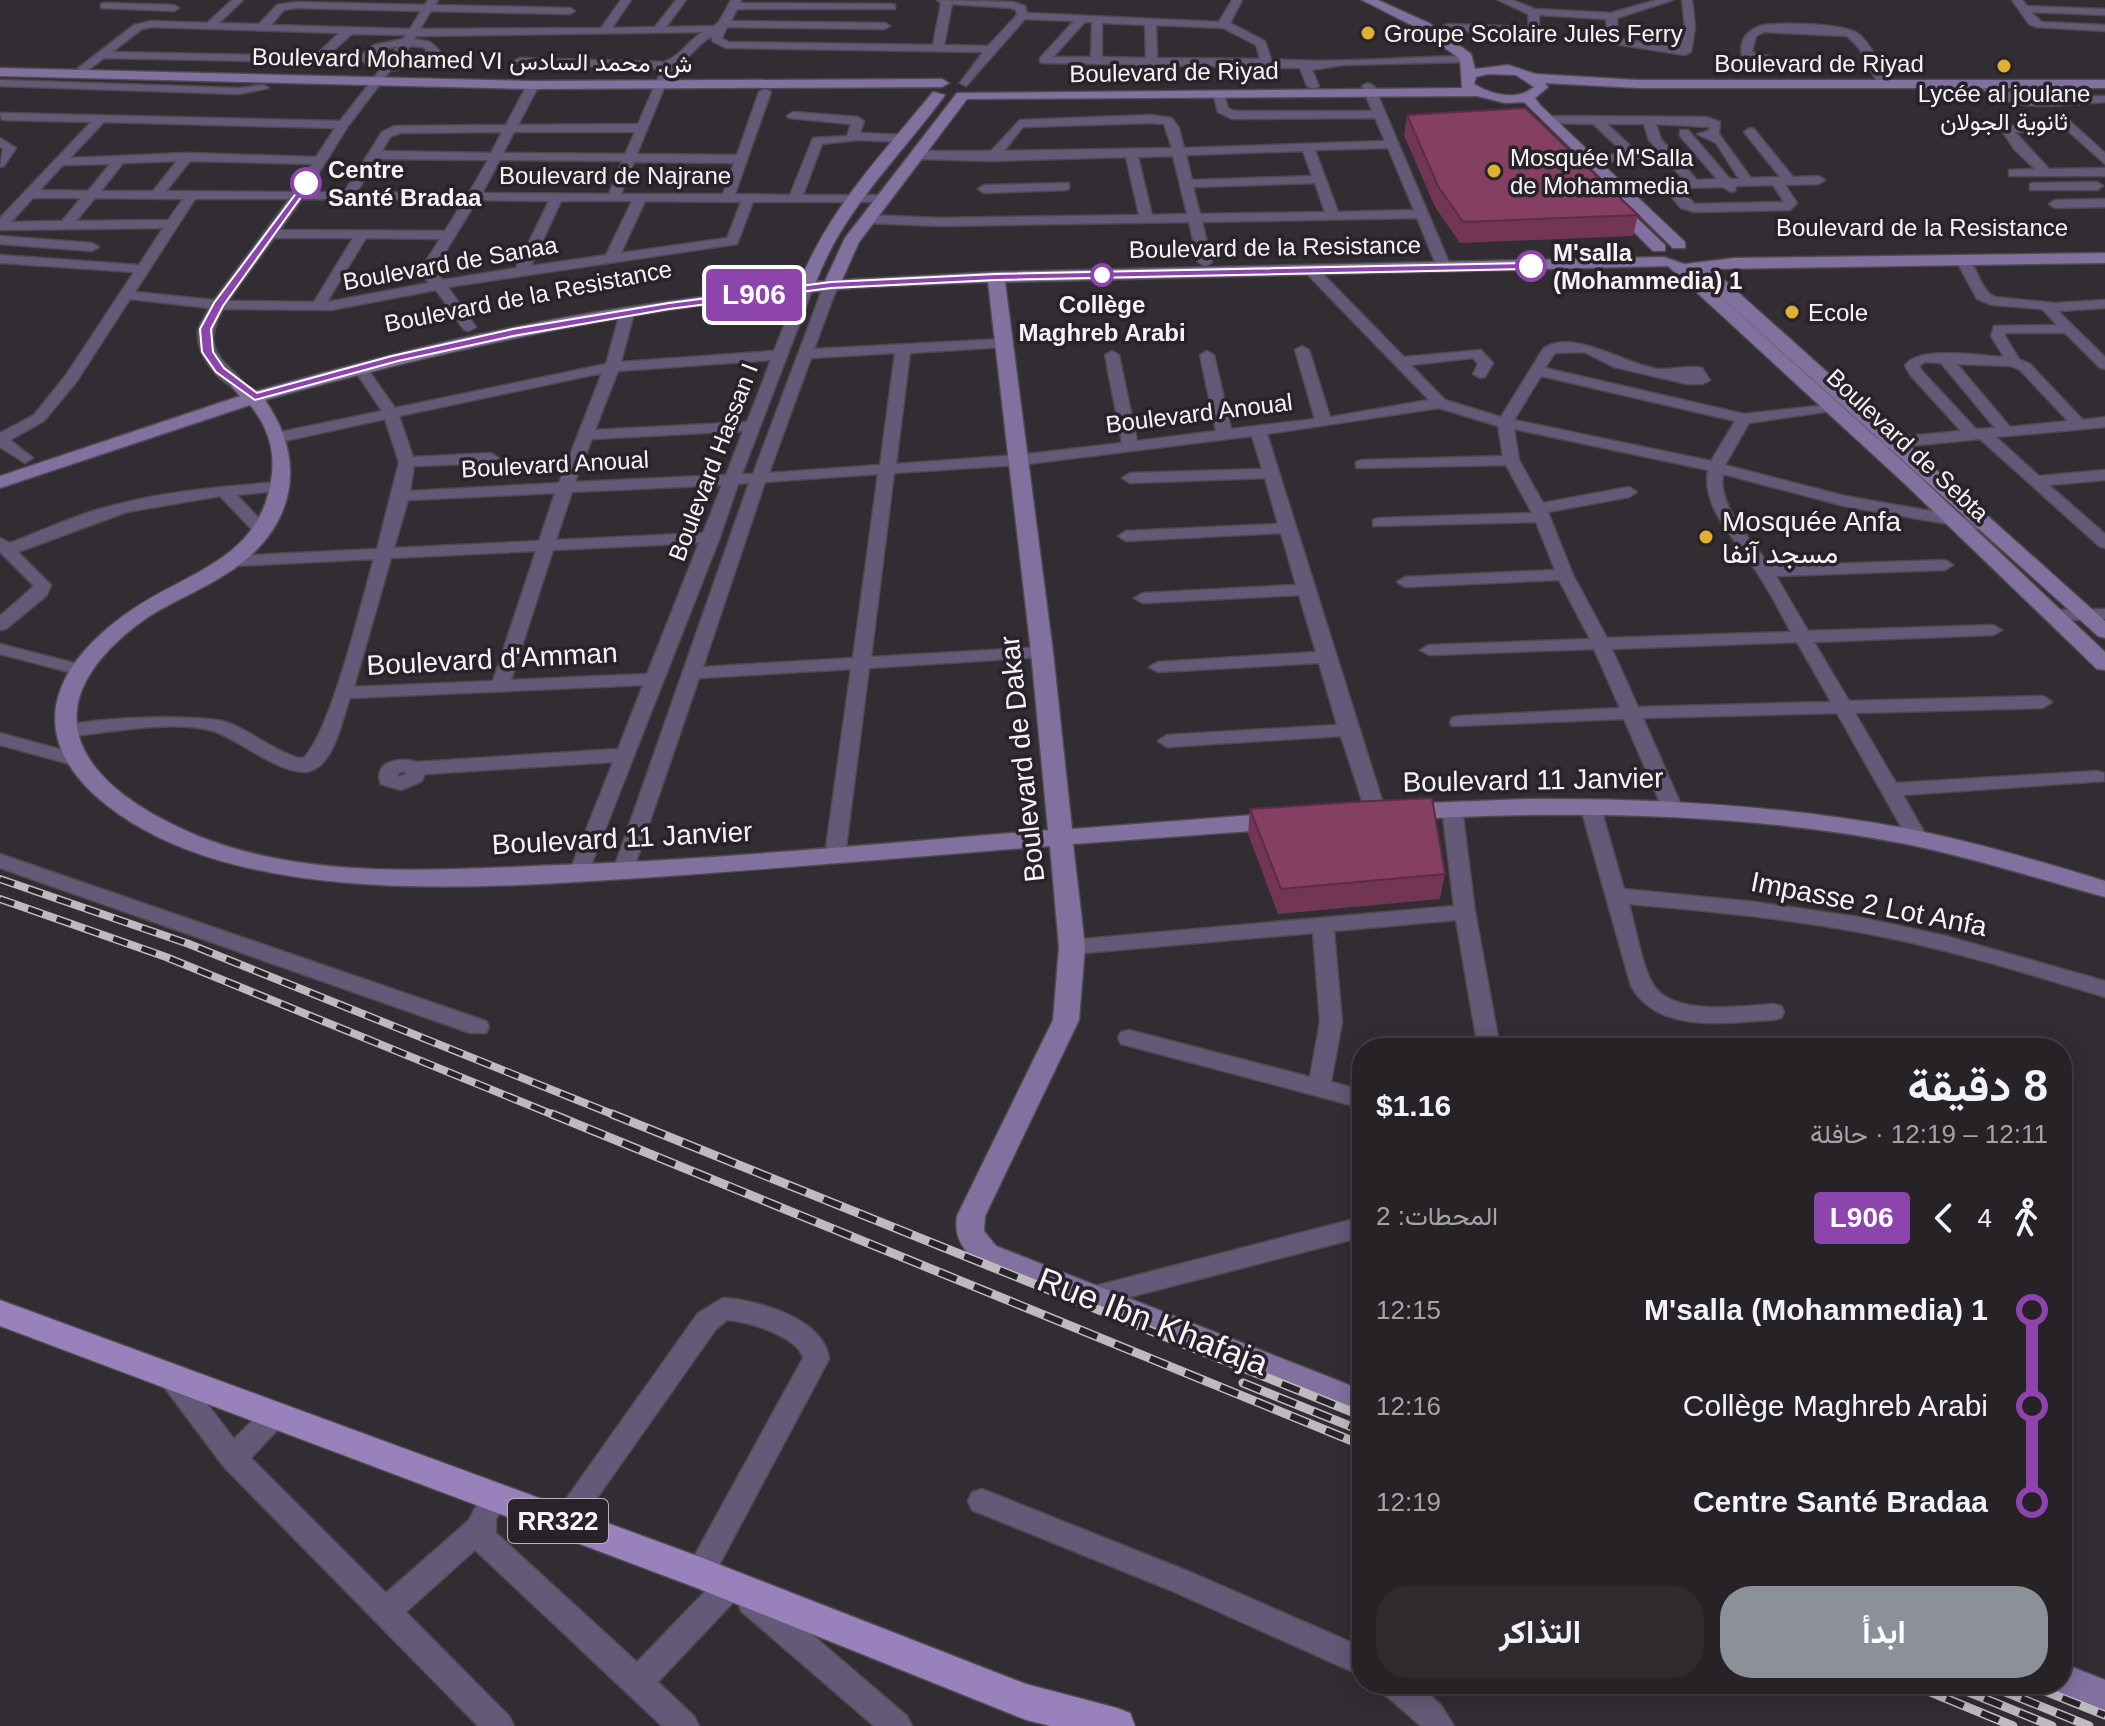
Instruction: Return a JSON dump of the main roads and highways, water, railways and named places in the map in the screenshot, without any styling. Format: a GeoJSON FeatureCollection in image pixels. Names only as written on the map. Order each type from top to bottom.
{"type":"FeatureCollection","features":[{"type":"Feature","properties":{"kind":"main road"},"geometry":{"type":"LineString","coordinates":[[1368,0],[1424,26],[1477,56],[1516,71],[1533,89]]}},
{"type":"Feature","properties":{"kind":"main road"},"geometry":{"type":"LineString","coordinates":[[1390,0],[1447,27],[1477,56]]}},
{"type":"Feature","properties":{"kind":"main road"},"geometry":{"type":"LineString","coordinates":[[1477,56],[1467,85],[1477,92]]}},
{"type":"Feature","properties":{"kind":"main road","name":"Boulevard de Riyad"},"geometry":{"type":"LineString","coordinates":[[966,90],[1106,94],[1370,89],[1469,76],[1496,69],[1516,71]]}},
{"type":"Feature","properties":{"kind":"main road","name":"Boulevard Mohamed VI ش. محمد السادس"},"geometry":{"type":"LineString","coordinates":[[2,80],[134,87],[373,86]]}},
{"type":"Feature","properties":{"kind":"main road","name":"Boulevard Mohamed VI ش. محمد السادس"},"geometry":{"type":"LineString","coordinates":[[2,80],[532,90],[939,90]]}},
{"type":"Feature","properties":{"kind":"main road","name":"Boulevard de Riyad"},"geometry":{"type":"LineString","coordinates":[[966,90],[1313,86],[1477,92],[1507,98],[1533,89],[1638,84],[1985,88]]}},
{"type":"Feature","properties":{"kind":"main road","name":"Boulevard de Riyad"},"geometry":{"type":"LineString","coordinates":[[1533,89],[2105,87]]}},
{"type":"Feature","properties":{"kind":"main road","name":"Boulevard Mohamed VI ش. محمد السادس"},"geometry":{"type":"LineString","coordinates":[[659,89],[765,92],[939,90]]}},
{"type":"Feature","properties":{"kind":"main road","name":"Boulevard de Sebta"},"geometry":{"type":"LineString","coordinates":[[1533,89],[1549,120],[1591,161],[2105,632]]}},
{"type":"Feature","properties":{"kind":"main road"},"geometry":{"type":"LineString","coordinates":[[939,90],[966,90]]}},
{"type":"Feature","properties":{"kind":"main road","name":"Boulevard Hassan I"},"geometry":{"type":"LineString","coordinates":[[808,281],[822,246],[854,198],[939,90]]}},
{"type":"Feature","properties":{"kind":"main road","name":"Boulevard Hassan I"},"geometry":{"type":"LineString","coordinates":[[835,279],[851,241],[966,90]]}},
{"type":"Feature","properties":{"kind":"main road","name":"Boulevard de Sebta"},"geometry":{"type":"LineString","coordinates":[[1507,98],[1664,256],[1956,522],[2105,664]]}},
{"type":"Feature","properties":{"kind":"main road","name":"Boulevard de la Resistance"},"geometry":{"type":"LineString","coordinates":[[1692,255],[2105,249]]}},
{"type":"Feature","properties":{"kind":"main road"},"geometry":{"type":"LineString","coordinates":[[1664,256],[1692,255]]}},
{"type":"Feature","properties":{"kind":"main road"},"geometry":{"type":"LineString","coordinates":[[1664,256],[1692,255]]}},
{"type":"Feature","properties":{"kind":"main road","name":"Boulevard de la Resistance"},"geometry":{"type":"LineString","coordinates":[[1692,255],[1963,260],[2105,258]]}},
{"type":"Feature","properties":{"kind":"main road","name":"Boulevard de la Resistance"},"geometry":{"type":"LineString","coordinates":[[0,467],[469,327],[645,295],[835,279],[1205,262],[1442,262],[1664,256]]}},
{"type":"Feature","properties":{"kind":"main road","name":"Boulevard de la Resistance"},"geometry":{"type":"LineString","coordinates":[[835,279],[1313,272],[1442,262]]}},
{"type":"Feature","properties":{"kind":"main road","name":"Boulevard de Dakar"},"geometry":{"type":"LineString","coordinates":[[971,1216],[1066,1020],[1072,947],[1042,652],[996,277]]}},
{"type":"Feature","properties":{"kind":"main road","name":"Boulevard de la Resistance"},"geometry":{"type":"LineString","coordinates":[[0,482],[248,391],[513,332],[808,281]]}},
{"type":"Feature","properties":{"kind":"main road","name":"Boulevard 11 Janvier"},"geometry":{"type":"LineString","coordinates":[[248,391],[269,412],[280,437],[283,465],[273,510],[262,531],[232,561],[135,616],[105,641],[80,670],[69,702],[65,731],[77,760],[97,786],[148,822],[201,847],[285,866],[350,876],[579,873],[1297,819]]}},
{"type":"Feature","properties":{"kind":"main road","name":"Boulevard 11 Janvier"},"geometry":{"type":"LineString","coordinates":[[1345,816],[1452,808],[1672,807],[1771,817],[1918,839],[2105,889]]}},
{"type":"Feature","properties":{"kind":"main road","name":"Rue Ibn Khafaja"},"geometry":{"type":"LineString","coordinates":[[971,1216],[969,1234],[983,1253],[1352,1400]]}},
{"type":"Feature","properties":{"kind":"main road","name":"RR322"},"geometry":{"type":"LineString","coordinates":[[0,1313],[725,1583],[1026,1702],[1117,1726]]}},
{"type":"Feature","properties":{"kind":"main road"},"geometry":{"type":"LineString","coordinates":[[2072,1684],[2105,1697]]}},
{"type":"Feature","properties":{"kind":"railway"},"geometry":{"type":"LineString","coordinates":[[0,879],[189,944],[617,1116]]}},
{"type":"Feature","properties":{"kind":"railway"},"geometry":{"type":"LineString","coordinates":[[0,899],[166,957],[556,1116]]}},
{"type":"Feature","properties":{"kind":"railway"},"geometry":{"type":"LineString","coordinates":[[552,1114],[1352,1441]]}},
{"type":"Feature","properties":{"kind":"railway"},"geometry":{"type":"LineString","coordinates":[[612,1114],[1352,1412]]}},
{"type":"Feature","properties":{"kind":"railway"},"geometry":{"type":"LineString","coordinates":[[1243,1383],[1352,1427]]}},
{"type":"Feature","properties":{"kind":"railway"},"geometry":{"type":"LineString","coordinates":[[1935,1694],[2013,1726]]}},
{"type":"Feature","properties":{"kind":"railway"},"geometry":{"type":"LineString","coordinates":[[1974,1694],[2052,1726]]}},
{"type":"Feature","properties":{"kind":"railway"},"geometry":{"type":"LineString","coordinates":[[2011,1694],[2089,1726]]}},
{"type":"Feature","properties":{"kind":"railway"},"geometry":{"type":"LineString","coordinates":[[2052,1694],[2105,1715]]}},
{"type":"Feature","properties":{"kind":"place","name":"Groupe Scolaire Jules Ferry"},"geometry":{"type":"Point","coordinates":[1368,33]}},
{"type":"Feature","properties":{"kind":"place","name":"Lycée al joulane ثانوية الجولان"},"geometry":{"type":"Point","coordinates":[2004,66]}},
{"type":"Feature","properties":{"kind":"place","name":"Mosquée M'Salla de Mohammedia"},"geometry":{"type":"Point","coordinates":[1494,171]}},
{"type":"Feature","properties":{"kind":"place","name":"Centre Santé Bradaa"},"geometry":{"type":"Point","coordinates":[306,183]}},
{"type":"Feature","properties":{"kind":"place","name":"M'salla (Mohammedia) 1"},"geometry":{"type":"Point","coordinates":[1531,266]}},
{"type":"Feature","properties":{"kind":"place","name":"Collège Maghreb Arabi"},"geometry":{"type":"Point","coordinates":[1102,275]}},
{"type":"Feature","properties":{"kind":"place","name":"Ecole"},"geometry":{"type":"Point","coordinates":[1792,312]}},
{"type":"Feature","properties":{"kind":"place","name":"Mosquée Anfa مسجد آنفا"},"geometry":{"type":"Point","coordinates":[1706,537]}}]}
